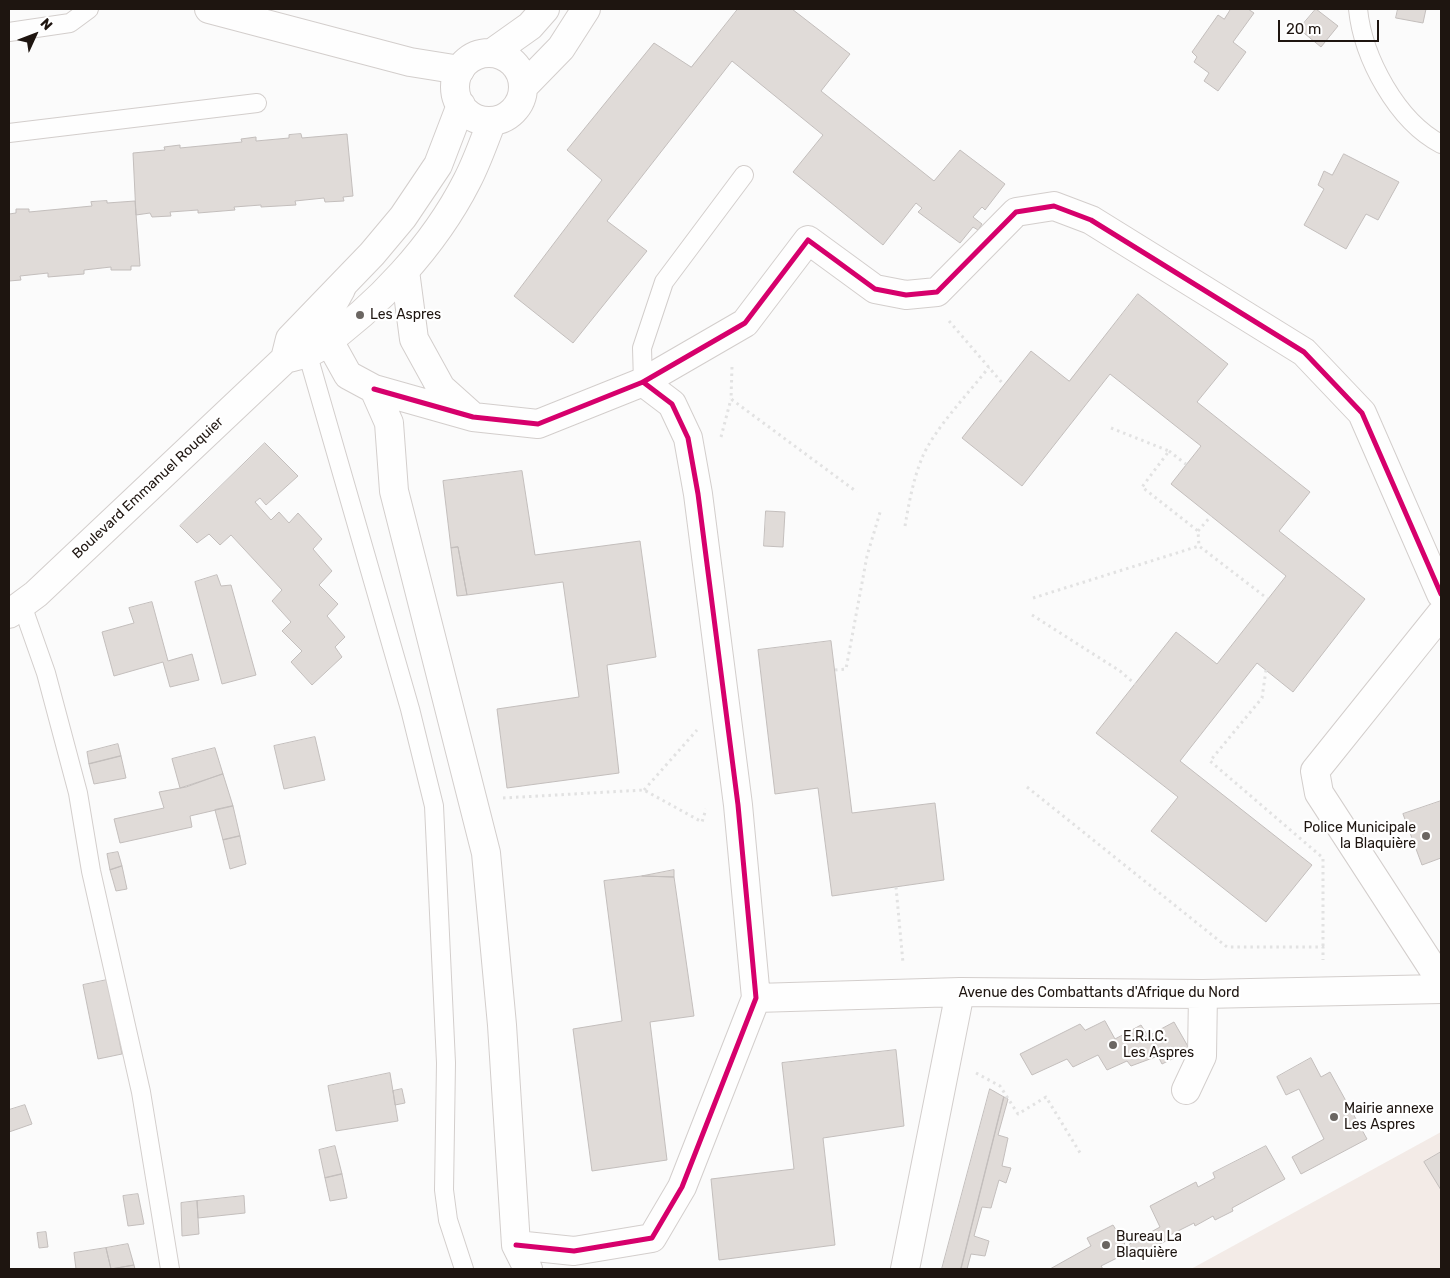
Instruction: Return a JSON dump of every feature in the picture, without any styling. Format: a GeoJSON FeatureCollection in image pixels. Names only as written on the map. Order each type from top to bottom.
{"type":"FeatureCollection","features":[{"type":"Feature","properties":{"kind":"street"},"geometry":{"type":"LineString","coordinates":[[545,9],[530,26],[492,53],[474,57],[460,70],[456,87],[461,105],[474,117],[492,121],[502,118],[518,106],[523,87],[561,48],[586,9]]}},
{"type":"Feature","properties":{"kind":"street"},"geometry":{"type":"LineString","coordinates":[[223,11],[410,62],[460,70]]}},
{"type":"Feature","properties":{"kind":"street"},"geometry":{"type":"LineString","coordinates":[[492,53],[502,56],[517,68],[523,87]]}},
{"type":"Feature","properties":{"kind":"street","name":"Boulevard Emmanuel Rouquier"},"geometry":{"type":"LineString","coordinates":[[307,350],[290,339],[343,286],[403,217],[433,172],[461,105]]}},
{"type":"Feature","properties":{"kind":"street","name":"Boulevard Emmanuel Rouquier"},"geometry":{"type":"LineString","coordinates":[[15,609],[36,594],[307,350],[360,316],[405,271],[428,241],[467,181],[492,121]]}},
{"type":"Feature","properties":{"kind":"street"},"geometry":{"type":"LineString","coordinates":[[343,286],[307,350],[374,389],[473,417],[538,424],[643,382],[745,322],[808,240],[875,289],[906,296],[926,294],[937,292],[1016,212],[1054,206],[1090,220],[1304,352],[1362,413],[1441,594]]}},
{"type":"Feature","properties":{"kind":"street"},"geometry":{"type":"LineString","coordinates":[[405,271],[414,339],[441,388],[473,417]]}},
{"type":"Feature","properties":{"kind":"street"},"geometry":{"type":"LineString","coordinates":[[374,389],[389,423],[394,491],[487,863],[522,1257],[574,1251],[652,1238],[682,1187],[756,998],[738,806],[698,494],[688,438],[672,404],[643,382]]}},
{"type":"Feature","properties":{"kind":"street"},"geometry":{"type":"LineString","coordinates":[[1441,614],[1315,771],[1319,793],[1441,981]]}},
{"type":"Feature","properties":{"kind":"street","name":"Avenue des Combattants d'Afrique du Nord"},"geometry":{"type":"LineString","coordinates":[[756,998],[960,992],[1203,994],[1441,989]]}},
{"type":"Feature","properties":{"kind":"street"},"geometry":{"type":"LineString","coordinates":[[905,1269],[960,992]]}},
{"type":"Feature","properties":{"kind":"street"},"geometry":{"type":"LineString","coordinates":[[1186,1090],[1202,1056],[1203,994]]}},
{"type":"Feature","properties":{"kind":"lane"},"geometry":{"type":"LineString","coordinates":[[9,32],[70,22],[89,9]]}},
{"type":"Feature","properties":{"kind":"lane"},"geometry":{"type":"LineString","coordinates":[[1358,9],[1359,20],[1377,72],[1393,101],[1429,138],[1441,144]]}},
{"type":"Feature","properties":{"kind":"lane"},"geometry":{"type":"LineString","coordinates":[[9,133],[257,103]]}},
{"type":"Feature","properties":{"kind":"lane"},"geometry":{"type":"LineString","coordinates":[[643,382],[642,348],[664,282],[744,175]]}},
{"type":"Feature","properties":{"kind":"lane"},"geometry":{"type":"LineString","coordinates":[[307,350],[410,709],[434,806],[446,1063],[444,1190],[448,1220],[464,1269]]}},
{"type":"Feature","properties":{"kind":"lane"},"geometry":{"type":"LineString","coordinates":[[15,609],[46,673],[78,793],[91,871],[141,1092],[170,1269]]}},
{"type":"Feature","properties":{"kind":"path"},"geometry":{"type":"LineString","coordinates":[[926,294],[1004,385]]}},
{"type":"Feature","properties":{"kind":"path"},"geometry":{"type":"LineString","coordinates":[[733,329],[731,399],[774,433],[857,492]]}},
{"type":"Feature","properties":{"kind":"path"},"geometry":{"type":"LineString","coordinates":[[905,526],[912,487],[922,456],[989,367]]}},
{"type":"Feature","properties":{"kind":"path"},"geometry":{"type":"LineString","coordinates":[[1110,428],[1169,450],[1187,465]]}},
{"type":"Feature","properties":{"kind":"path"},"geometry":{"type":"LineString","coordinates":[[1169,450],[1142,487],[1198,531]]}},
{"type":"Feature","properties":{"kind":"path"},"geometry":{"type":"LineString","coordinates":[[835,670],[846,669],[867,556],[882,509]]}},
{"type":"Feature","properties":{"kind":"path"},"geometry":{"type":"LineString","coordinates":[[1211,516],[1198,531],[1199,546],[1268,599]]}},
{"type":"Feature","properties":{"kind":"path"},"geometry":{"type":"LineString","coordinates":[[1033,598],[1199,546]]}},
{"type":"Feature","properties":{"kind":"path"},"geometry":{"type":"LineString","coordinates":[[1032,615],[1120,671],[1135,684]]}},
{"type":"Feature","properties":{"kind":"path"},"geometry":{"type":"LineString","coordinates":[[1266,670],[1262,698],[1210,761],[1323,858],[1324,992]]}},
{"type":"Feature","properties":{"kind":"path"},"geometry":{"type":"LineString","coordinates":[[644,790],[724,700]]}},
{"type":"Feature","properties":{"kind":"path"},"geometry":{"type":"LineString","coordinates":[[1027,787],[1227,946],[1323,947]]}},
{"type":"Feature","properties":{"kind":"path"},"geometry":{"type":"LineString","coordinates":[[473,801],[644,790],[702,822],[705,809],[738,806]]}},
{"type":"Feature","properties":{"kind":"path"},"geometry":{"type":"LineString","coordinates":[[896,887],[905,993]]}},
{"type":"Feature","properties":{"kind":"path"},"geometry":{"type":"LineString","coordinates":[[947,1056],[1000,1086],[1018,1114],[1046,1097],[1082,1156]]}},
{"type":"Feature","properties":{"kind":"shaded area"},"geometry":{"type":"Polygon","coordinates":[[[1441,1132],[1441,1269],[1191,1269],[1441,1132]]]}},
{"type":"Feature","properties":{"kind":"building"},"geometry":{"type":"Polygon","coordinates":[[[738,9],[792,9],[850,54],[821,91],[934,181],[960,150],[1005,184],[985,210],[982,207],[973,217],[982,224],[978,230],[973,227],[960,243],[918,212],[922,208],[916,203],[883,245],[793,172],[823,135],[732,61],[607,221],[647,251],[573,343],[514,296],[602,180],[567,150],[654,43],[691,67],[738,9]]]}},
{"type":"Feature","properties":{"kind":"building"},"geometry":{"type":"Polygon","coordinates":[[[1231,9],[1248,9],[1254,13],[1233,42],[1246,52],[1218,91],[1204,81],[1209,73],[1194,62],[1197,57],[1192,52],[1218,15],[1224,19],[1231,9]]]}},
{"type":"Feature","properties":{"kind":"building"},"geometry":{"type":"Polygon","coordinates":[[[1316,9],[1338,26],[1321,47],[1299,29],[1316,9]]]}},
{"type":"Feature","properties":{"kind":"building"},"geometry":{"type":"Polygon","coordinates":[[[1398,9],[1426,9],[1423,23],[1396,18],[1398,9]]]}},
{"type":"Feature","properties":{"kind":"building"},"geometry":{"type":"Polygon","coordinates":[[[301,134],[302,138],[347,134],[353,196],[343,197],[344,201],[325,202],[324,198],[295,201],[296,205],[234,207],[235,210],[198,213],[198,210],[170,212],[171,216],[152,217],[150,213],[136,215],[133,153],[165,150],[164,147],[180,145],[180,148],[242,142],[241,139],[256,137],[256,141],[289,138],[289,135],[301,134]]]}},
{"type":"Feature","properties":{"kind":"building"},"geometry":{"type":"Polygon","coordinates":[[[1344,154],[1399,182],[1378,220],[1366,214],[1346,249],[1304,225],[1324,189],[1318,185],[1324,171],[1332,175],[1344,154]]]}},
{"type":"Feature","properties":{"kind":"building"},"geometry":{"type":"Polygon","coordinates":[[[107,201],[107,203],[135,201],[140,266],[131,266],[131,270],[111,270],[111,267],[84,270],[84,274],[48,277],[48,273],[20,276],[21,280],[9,281],[9,214],[16,213],[16,209],[29,209],[29,212],[92,206],[91,202],[107,201]]]}},
{"type":"Feature","properties":{"kind":"building"},"geometry":{"type":"Polygon","coordinates":[[[1138,294],[1228,364],[1197,402],[1310,492],[1279,531],[1365,599],[1293,692],[1257,663],[1180,761],[1312,865],[1266,922],[1151,831],[1178,797],[1096,733],[1176,632],[1217,664],[1286,576],[1171,484],[1201,446],[1110,374],[1022,486],[962,438],[1031,351],[1069,381],[1138,294]]]}},
{"type":"Feature","properties":{"kind":"building"},"geometry":{"type":"Polygon","coordinates":[[[265,443],[298,476],[266,505],[260,498],[255,502],[271,520],[279,512],[289,523],[298,513],[322,539],[313,549],[332,571],[319,585],[338,604],[327,616],[345,637],[335,647],[342,657],[312,685],[291,662],[302,651],[282,631],[291,622],[272,601],[282,590],[231,535],[220,545],[209,534],[197,543],[180,526],[265,443]]]}},
{"type":"Feature","properties":{"kind":"building"},"geometry":{"type":"Polygon","coordinates":[[[522,471],[535,555],[640,541],[656,657],[607,665],[619,773],[507,788],[497,709],[579,697],[563,582],[467,595],[458,547],[451,548],[443,481],[522,471]]]}},
{"type":"Feature","properties":{"kind":"building"},"geometry":{"type":"Polygon","coordinates":[[[766,511],[785,512],[783,547],[764,546],[766,511]]]}},
{"type":"Feature","properties":{"kind":"building"},"geometry":{"type":"Polygon","coordinates":[[[458,547],[467,595],[457,596],[451,548],[458,547]]]}},
{"type":"Feature","properties":{"kind":"building"},"geometry":{"type":"Polygon","coordinates":[[[217,575],[221,586],[231,585],[256,675],[222,684],[195,582],[217,575]]]}},
{"type":"Feature","properties":{"kind":"building"},"geometry":{"type":"Polygon","coordinates":[[[152,602],[168,661],[192,654],[199,680],[170,687],[163,662],[114,676],[102,632],[134,623],[129,608],[152,602]]]}},
{"type":"Feature","properties":{"kind":"building"},"geometry":{"type":"Polygon","coordinates":[[[831,641],[852,813],[935,803],[944,880],[832,896],[818,788],[775,794],[758,650],[831,641]]]}},
{"type":"Feature","properties":{"kind":"building"},"geometry":{"type":"Polygon","coordinates":[[[315,737],[325,780],[284,789],[274,746],[315,737]]]}},
{"type":"Feature","properties":{"kind":"building"},"geometry":{"type":"Polygon","coordinates":[[[118,744],[121,756],[89,764],[87,752],[118,744]]]}},
{"type":"Feature","properties":{"kind":"building"},"geometry":{"type":"Polygon","coordinates":[[[215,748],[223,774],[180,788],[172,759],[215,748]]]}},
{"type":"Feature","properties":{"kind":"building"},"geometry":{"type":"Polygon","coordinates":[[[121,756],[126,778],[94,784],[89,764],[121,756]]]}},
{"type":"Feature","properties":{"kind":"building"},"geometry":{"type":"Polygon","coordinates":[[[223,774],[233,806],[190,816],[192,827],[120,843],[114,819],[164,808],[159,792],[186,787],[223,774]]]}},
{"type":"Feature","properties":{"kind":"building","name":"Police Municipale la Blaquière"},"geometry":{"type":"Polygon","coordinates":[[[1441,801],[1441,858],[1422,865],[1403,814],[1441,801]]]}},
{"type":"Feature","properties":{"kind":"building"},"geometry":{"type":"Polygon","coordinates":[[[233,806],[240,836],[223,840],[215,810],[233,806]]]}},
{"type":"Feature","properties":{"kind":"building"},"geometry":{"type":"Polygon","coordinates":[[[240,836],[246,864],[230,869],[223,840],[240,836]]]}},
{"type":"Feature","properties":{"kind":"building"},"geometry":{"type":"Polygon","coordinates":[[[118,852],[122,866],[110,870],[107,854],[118,852]]]}},
{"type":"Feature","properties":{"kind":"building"},"geometry":{"type":"Polygon","coordinates":[[[122,866],[127,889],[116,891],[110,870],[122,866]]]}},
{"type":"Feature","properties":{"kind":"building"},"geometry":{"type":"Polygon","coordinates":[[[674,870],[674,877],[642,876],[674,870]]]}},
{"type":"Feature","properties":{"kind":"building"},"geometry":{"type":"Polygon","coordinates":[[[642,876],[674,877],[694,1016],[650,1022],[667,1160],[592,1171],[573,1029],[622,1021],[604,881],[642,876]]]}},
{"type":"Feature","properties":{"kind":"building"},"geometry":{"type":"Polygon","coordinates":[[[107,980],[122,1054],[98,1059],[83,985],[107,980]]]}},
{"type":"Feature","properties":{"kind":"building","name":"E.R.I.C. Les Aspres"},"geometry":{"type":"Polygon","coordinates":[[[1105,1021],[1115,1039],[1141,1025],[1148,1036],[1174,1022],[1190,1050],[1162,1064],[1158,1056],[1131,1066],[1127,1061],[1107,1070],[1098,1055],[1073,1067],[1067,1059],[1032,1075],[1020,1054],[1080,1024],[1085,1030],[1105,1021]]]}},
{"type":"Feature","properties":{"kind":"building"},"geometry":{"type":"Polygon","coordinates":[[[896,1050],[904,1126],[823,1138],[835,1245],[719,1260],[711,1179],[794,1169],[782,1063],[896,1050]]]}},
{"type":"Feature","properties":{"kind":"building","name":"Mairie annexe Les Aspres"},"geometry":{"type":"Polygon","coordinates":[[[1311,1058],[1321,1077],[1330,1072],[1367,1139],[1301,1174],[1292,1157],[1324,1139],[1299,1089],[1286,1095],[1277,1077],[1311,1058]]]}},
{"type":"Feature","properties":{"kind":"building"},"geometry":{"type":"Polygon","coordinates":[[[390,1073],[398,1121],[336,1131],[328,1086],[390,1073]]]}},
{"type":"Feature","properties":{"kind":"building"},"geometry":{"type":"Polygon","coordinates":[[[402,1089],[405,1103],[395,1105],[393,1091],[402,1089]]]}},
{"type":"Feature","properties":{"kind":"building"},"geometry":{"type":"Polygon","coordinates":[[[990,1089],[1004,1097],[961,1269],[942,1269],[990,1089]]]}},
{"type":"Feature","properties":{"kind":"building"},"geometry":{"type":"Polygon","coordinates":[[[1004,1097],[1008,1099],[998,1135],[1008,1138],[1002,1166],[1011,1168],[1006,1183],[999,1180],[991,1208],[982,1207],[974,1236],[989,1241],[985,1256],[971,1254],[967,1269],[961,1269],[1004,1097]]]}},
{"type":"Feature","properties":{"kind":"building"},"geometry":{"type":"Polygon","coordinates":[[[25,1105],[32,1124],[9,1132],[9,1110],[25,1105]]]}},
{"type":"Feature","properties":{"kind":"building"},"geometry":{"type":"Polygon","coordinates":[[[335,1146],[342,1174],[325,1178],[319,1150],[335,1146]]]}},
{"type":"Feature","properties":{"kind":"building"},"geometry":{"type":"Polygon","coordinates":[[[1266,1146],[1285,1179],[1232,1208],[1233,1211],[1215,1220],[1213,1216],[1195,1226],[1194,1223],[1166,1237],[1168,1240],[1131,1258],[1129,1252],[1101,1266],[1103,1269],[1050,1269],[1091,1246],[1087,1238],[1113,1225],[1126,1246],[1160,1227],[1150,1206],[1196,1182],[1198,1187],[1215,1178],[1213,1173],[1266,1146]]]}},
{"type":"Feature","properties":{"kind":"building"},"geometry":{"type":"Polygon","coordinates":[[[1441,1152],[1441,1190],[1424,1162],[1441,1152]]]}},
{"type":"Feature","properties":{"kind":"building"},"geometry":{"type":"Polygon","coordinates":[[[342,1174],[347,1198],[330,1201],[325,1178],[342,1174]]]}},
{"type":"Feature","properties":{"kind":"building"},"geometry":{"type":"Polygon","coordinates":[[[138,1194],[144,1224],[128,1226],[123,1196],[138,1194]]]}},
{"type":"Feature","properties":{"kind":"building"},"geometry":{"type":"Polygon","coordinates":[[[244,1196],[245,1213],[198,1218],[197,1201],[244,1196]]]}},
{"type":"Feature","properties":{"kind":"building"},"geometry":{"type":"Polygon","coordinates":[[[197,1201],[199,1234],[182,1236],[181,1203],[197,1201]]]}},
{"type":"Feature","properties":{"kind":"building"},"geometry":{"type":"Polygon","coordinates":[[[46,1232],[48,1247],[39,1248],[37,1233],[46,1232]]]}},
{"type":"Feature","properties":{"kind":"building"},"geometry":{"type":"Polygon","coordinates":[[[128,1244],[134,1265],[111,1269],[106,1248],[128,1244]]]}},
{"type":"Feature","properties":{"kind":"building"},"geometry":{"type":"Polygon","coordinates":[[[106,1248],[111,1269],[76,1269],[74,1253],[106,1248]]]}},
{"type":"Feature","properties":{"kind":"building"},"geometry":{"type":"Polygon","coordinates":[[[134,1265],[135,1269],[111,1269],[134,1265]]]}},
{"type":"Feature","properties":{"kind":"cycle path"},"geometry":{"type":"LineString","coordinates":[[374,389],[473,417],[538,424],[643,382],[745,323],[808,240],[875,289],[906,295],[937,292],[1016,212],[1054,206],[1091,220],[1304,352],[1362,413],[1441,594]]}},
{"type":"Feature","properties":{"kind":"cycle path"},"geometry":{"type":"LineString","coordinates":[[516,1245],[574,1251],[652,1238],[682,1187],[756,998],[738,805],[698,494],[688,438],[672,404],[643,382]]}},
{"type":"Feature","properties":{"kind":"place","name":"Les Aspres"},"geometry":{"type":"Point","coordinates":[360,315]}},
{"type":"Feature","properties":{"kind":"place","name":"Police Municipale la Blaquière"},"geometry":{"type":"Point","coordinates":[1426,836]}},
{"type":"Feature","properties":{"kind":"place","name":"E.R.I.C. Les Aspres"},"geometry":{"type":"Point","coordinates":[1113,1045]}},
{"type":"Feature","properties":{"kind":"place","name":"Mairie annexe Les Aspres"},"geometry":{"type":"Point","coordinates":[1334,1117]}},
{"type":"Feature","properties":{"kind":"place","name":"Bureau La Blaquière"},"geometry":{"type":"Point","coordinates":[1106,1245]}}]}
